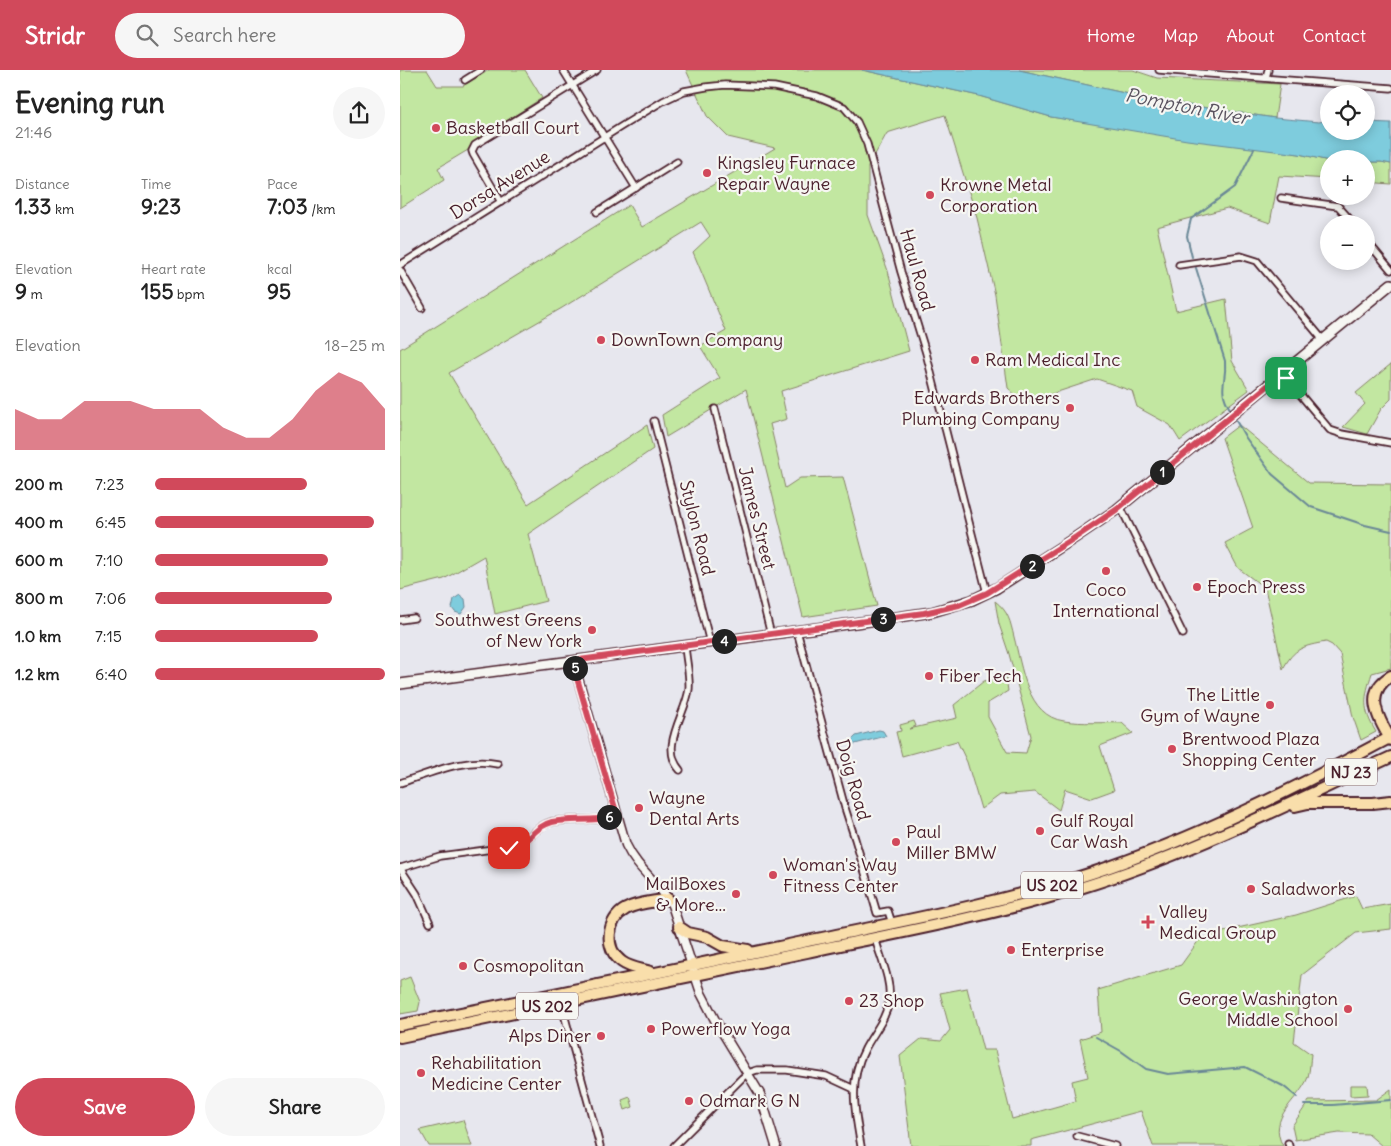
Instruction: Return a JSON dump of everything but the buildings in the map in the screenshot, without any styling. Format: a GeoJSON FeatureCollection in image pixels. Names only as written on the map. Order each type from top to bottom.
{"type":"FeatureCollection","features":[{"type":"Feature","properties":{"kind":"highway"},"geometry":{"type":"LineString","coordinates":[[1391,676],[1378,689],[1375,702],[1376,712],[1391,738]]}},
{"type":"Feature","properties":{"kind":"highway","name":"US 202"},"geometry":{"type":"LineString","coordinates":[[400,1025],[962,909],[1076,878],[1196,834],[1250,810],[1391,738]]}},
{"type":"Feature","properties":{"kind":"highway"},"geometry":{"type":"LineString","coordinates":[[1376,745],[1384,747],[1390,753]]}},
{"type":"Feature","properties":{"kind":"highway","name":"NJ 23"},"geometry":{"type":"LineString","coordinates":[[1313,793],[1390,753]]}},
{"type":"Feature","properties":{"kind":"highway","name":"US 202"},"geometry":{"type":"LineString","coordinates":[[400,1036],[984,915],[1080,888],[1172,856],[1313,793]]}},
{"type":"Feature","properties":{"kind":"highway"},"geometry":{"type":"LineString","coordinates":[[1282,808],[1308,803],[1373,803],[1391,801]]}},
{"type":"Feature","properties":{"kind":"highway"},"geometry":{"type":"LineString","coordinates":[[654,972],[632,967],[620,960],[610,944],[610,929],[616,917],[627,908],[668,899]]}},
{"type":"Feature","properties":{"kind":"highway"},"geometry":{"type":"LineString","coordinates":[[679,927],[688,933],[707,937],[723,946],[740,950],[764,950]]}},
{"type":"Feature","properties":{"kind":"main road"},"geometry":{"type":"LineString","coordinates":[[400,684],[771,635],[932,612],[959,605],[987,593],[1076,537],[1120,506],[1323,340],[1389,289]]}},
{"type":"Feature","properties":{"kind":"street"},"geometry":{"type":"LineString","coordinates":[[465,80],[481,70]]}},
{"type":"Feature","properties":{"kind":"street"},"geometry":{"type":"LineString","coordinates":[[563,70],[636,188]]}},
{"type":"Feature","properties":{"kind":"street"},"geometry":{"type":"LineString","coordinates":[[501,202],[472,151],[475,145],[597,70]]}},
{"type":"Feature","properties":{"kind":"street"},"geometry":{"type":"LineString","coordinates":[[1159,70],[1175,72],[1228,72],[1391,88]]}},
{"type":"Feature","properties":{"kind":"street"},"geometry":{"type":"LineString","coordinates":[[1266,77],[1268,70]]}},
{"type":"Feature","properties":{"kind":"street","name":"Haul Road"},"geometry":{"type":"LineString","coordinates":[[696,89],[747,85],[805,93],[844,107],[860,129],[870,156],[901,272],[926,353],[987,593]]}},
{"type":"Feature","properties":{"kind":"street","name":"Dorsa Avenue"},"geometry":{"type":"LineString","coordinates":[[400,265],[604,136],[678,93],[696,89]]}},
{"type":"Feature","properties":{"kind":"street"},"geometry":{"type":"LineString","coordinates":[[597,212],[677,162]]}},
{"type":"Feature","properties":{"kind":"street"},"geometry":{"type":"LineString","coordinates":[[1282,198],[1338,206],[1347,215]]}},
{"type":"Feature","properties":{"kind":"street"},"geometry":{"type":"LineString","coordinates":[[1375,251],[1391,270]]}},
{"type":"Feature","properties":{"kind":"street"},"geometry":{"type":"LineString","coordinates":[[1179,265],[1240,256],[1257,261],[1323,340]]}},
{"type":"Feature","properties":{"kind":"street"},"geometry":{"type":"LineString","coordinates":[[400,270],[422,308]]}},
{"type":"Feature","properties":{"kind":"street"},"geometry":{"type":"LineString","coordinates":[[1282,374],[1330,430],[1391,443]]}},
{"type":"Feature","properties":{"kind":"street","name":"James Street"},"geometry":{"type":"LineString","coordinates":[[715,409],[771,635]]}},
{"type":"Feature","properties":{"kind":"street","name":"Stylon Road"},"geometry":{"type":"LineString","coordinates":[[654,421],[710,643]]}},
{"type":"Feature","properties":{"kind":"street"},"geometry":{"type":"LineString","coordinates":[[1120,506],[1183,634]]}},
{"type":"Feature","properties":{"kind":"street"},"geometry":{"type":"LineString","coordinates":[[400,620],[414,618]]}},
{"type":"Feature","properties":{"kind":"street","name":"Doig Road"},"geometry":{"type":"LineString","coordinates":[[796,631],[845,808],[877,913],[888,910],[892,923]]}},
{"type":"Feature","properties":{"kind":"street"},"geometry":{"type":"LineString","coordinates":[[680,770],[673,758],[673,744],[689,688],[685,646]]}},
{"type":"Feature","properties":{"kind":"street"},"geometry":{"type":"LineString","coordinates":[[572,661],[626,845],[634,860],[660,887],[668,899],[709,1011],[760,1094],[776,1146]]}},
{"type":"Feature","properties":{"kind":"street"},"geometry":{"type":"LineString","coordinates":[[400,783],[462,764],[481,762],[498,764]]}},
{"type":"Feature","properties":{"kind":"street"},"geometry":{"type":"LineString","coordinates":[[430,923],[417,894],[400,868],[440,856],[516,846],[527,840],[538,828],[551,822],[597,820],[617,815]]}},
{"type":"Feature","properties":{"kind":"street"},"geometry":{"type":"LineString","coordinates":[[861,1146],[853,1104],[859,1061],[884,1016],[889,1001],[888,986],[875,938]]}},
{"type":"Feature","properties":{"kind":"street"},"geometry":{"type":"LineString","coordinates":[[561,1003],[600,1146]]}},
{"type":"Feature","properties":{"kind":"street"},"geometry":{"type":"LineString","coordinates":[[674,1146],[742,1078],[748,1073],[757,1070],[775,1069],[812,1073],[831,1077],[854,1089]]}},
{"type":"Feature","properties":{"kind":"street"},"geometry":{"type":"LineString","coordinates":[[1077,1136],[1115,1146]]}},
{"type":"Feature","properties":{"kind":"green space"},"geometry":{"type":"Polygon","coordinates":[[[400,70],[427,70],[437,86],[463,86],[489,70],[525,70],[542,98],[472,143],[468,150],[438,168],[444,180],[400,208],[400,70]]]}},
{"type":"Feature","properties":{"kind":"green space"},"geometry":{"type":"Polygon","coordinates":[[[686,70],[862,70],[979,96],[1051,117],[1299,154],[1320,159],[1320,178],[1279,176],[1270,223],[1227,208],[1157,227],[1176,311],[1226,299],[1232,361],[1249,390],[1180,441],[1170,425],[1137,407],[1132,391],[1097,379],[1024,403],[1008,388],[995,295],[977,218],[945,115],[887,133],[868,167],[868,215],[888,271],[909,351],[781,391],[787,419],[770,424],[785,488],[800,478],[843,477],[877,606],[803,617],[746,389],[666,437],[662,415],[720,378],[700,346],[726,331],[693,252],[710,236],[701,222],[562,308],[449,373],[528,504],[647,425],[653,449],[528,534],[546,601],[495,614],[484,556],[444,579],[400,590],[400,349],[629,205],[642,227],[775,148],[728,137],[707,116],[686,70]]]}},
{"type":"Feature","properties":{"kind":"green space"},"geometry":{"type":"Polygon","coordinates":[[[1019,70],[1133,70],[1157,78],[1280,84],[1275,118],[1161,101],[1019,70]]]}},
{"type":"Feature","properties":{"kind":"green space"},"geometry":{"type":"Polygon","coordinates":[[[1375,162],[1391,164],[1391,184],[1375,183],[1375,162]]]}},
{"type":"Feature","properties":{"kind":"green space"},"geometry":{"type":"Polygon","coordinates":[[[1391,364],[1391,399],[1381,409],[1367,434],[1343,427],[1365,404],[1356,393],[1391,364]]]}},
{"type":"Feature","properties":{"kind":"green space"},"geometry":{"type":"Polygon","coordinates":[[[1239,425],[1309,483],[1391,484],[1391,668],[1372,673],[1367,690],[1366,710],[1376,732],[1361,740],[1353,717],[1340,654],[1332,645],[1326,642],[1311,645],[1295,652],[1283,669],[1265,588],[1238,568],[1225,543],[1253,528],[1222,438],[1239,425]]]}},
{"type":"Feature","properties":{"kind":"green space"},"geometry":{"type":"Polygon","coordinates":[[[995,601],[1008,617],[1028,688],[1042,710],[1052,717],[1064,721],[1122,723],[1133,733],[1100,746],[1114,790],[1092,798],[1065,789],[1059,810],[1035,792],[1000,795],[981,809],[967,762],[957,741],[902,756],[896,732],[901,731],[900,725],[914,721],[916,726],[909,729],[957,718],[954,705],[984,681],[1006,677],[1008,691],[988,703],[988,717],[1007,752],[1026,753],[1031,736],[999,624],[995,601]]]}},
{"type":"Feature","properties":{"kind":"green space"},"geometry":{"type":"Polygon","coordinates":[[[1356,896],[1362,909],[1391,904],[1391,929],[1356,933],[1302,975],[1294,1042],[1311,1054],[1310,1068],[1304,1085],[1281,1117],[1279,1135],[1283,1146],[1153,1146],[1141,1111],[1031,1140],[1031,1146],[911,1146],[900,1056],[921,1039],[941,1041],[950,1030],[940,993],[967,988],[983,1050],[995,1050],[1012,1119],[1076,1101],[1072,1081],[1088,1077],[1080,1039],[1101,1032],[1098,990],[1181,965],[1199,940],[1233,929],[1296,915],[1356,896]]]}},
{"type":"Feature","properties":{"kind":"green space"},"geometry":{"type":"Polygon","coordinates":[[[410,977],[420,1002],[418,1011],[400,1014],[400,981],[410,977]]]}},
{"type":"Feature","properties":{"kind":"green space"},"geometry":{"type":"Polygon","coordinates":[[[1350,1085],[1367,1085],[1368,1095],[1350,1096],[1350,1085]]]}},
{"type":"Feature","properties":{"kind":"green space"},"geometry":{"type":"Polygon","coordinates":[[[1391,1089],[1391,1146],[1382,1146],[1368,1134],[1339,1133],[1295,1140],[1292,1126],[1309,1101],[1376,1100],[1391,1089]]]}},
{"type":"Feature","properties":{"kind":"green space"},"geometry":{"type":"Polygon","coordinates":[[[630,1097],[633,1107],[625,1110],[622,1100],[630,1097]]]}},
{"type":"Feature","properties":{"kind":"green space"},"geometry":{"type":"Polygon","coordinates":[[[463,1120],[472,1146],[429,1146],[420,1130],[463,1120]]]}},
{"type":"Feature","properties":{"kind":"water","name":"Pompton River"},"geometry":{"type":"Polygon","coordinates":[[[862,70],[1019,70],[1161,101],[1275,118],[1320,122],[1320,140],[1375,140],[1375,122],[1391,123],[1391,164],[1375,162],[1375,150],[1320,150],[1320,159],[1299,154],[1187,140],[1051,117],[979,96],[862,70]]]}},
{"type":"Feature","properties":{"kind":"water"},"geometry":{"type":"Polygon","coordinates":[[[460,595],[465,599],[466,607],[461,614],[455,612],[452,608],[454,599],[460,595]]]}},
{"type":"Feature","properties":{"kind":"water"},"geometry":{"type":"Polygon","coordinates":[[[879,730],[883,731],[886,736],[851,745],[850,742],[856,736],[879,730]]]}},
{"type":"Feature","properties":{"kind":"waterway"},"geometry":{"type":"LineString","coordinates":[[1192,257],[1187,236],[1191,219],[1235,187],[1254,149]]}},
{"type":"Feature","properties":{"kind":"waterway"},"geometry":{"type":"LineString","coordinates":[[1196,268],[1225,361],[1223,390],[1230,409]]}},
{"type":"Feature","properties":{"kind":"waterway"},"geometry":{"type":"LineString","coordinates":[[1235,419],[1272,474],[1311,507],[1365,525],[1391,531]]}},
{"type":"Feature","properties":{"kind":"waterway"},"geometry":{"type":"LineString","coordinates":[[1096,1037],[1121,1051],[1146,1069],[1168,1074],[1245,1067],[1283,1086],[1297,1097]]}},
{"type":"Feature","properties":{"kind":"waterway"},"geometry":{"type":"LineString","coordinates":[[1304,1105],[1333,1105],[1391,1100]]}},
{"type":"Feature","properties":{"kind":"place","name":"Basketball Court"},"geometry":{"type":"Point","coordinates":[436,128]}},
{"type":"Feature","properties":{"kind":"place","name":"Kingsley Furnace Repair Wayne"},"geometry":{"type":"Point","coordinates":[707,173]}},
{"type":"Feature","properties":{"kind":"place","name":"Krowne Metal Corporation"},"geometry":{"type":"Point","coordinates":[930,195]}},
{"type":"Feature","properties":{"kind":"place","name":"DownTown Company"},"geometry":{"type":"Point","coordinates":[601,340]}},
{"type":"Feature","properties":{"kind":"place","name":"Ram Medical Inc"},"geometry":{"type":"Point","coordinates":[975,360]}},
{"type":"Feature","properties":{"kind":"place","name":"Edwards Brothers Plumbing Company"},"geometry":{"type":"Point","coordinates":[1070,408]}},
{"type":"Feature","properties":{"kind":"place","name":"Coco International"},"geometry":{"type":"Point","coordinates":[1106,571]}},
{"type":"Feature","properties":{"kind":"place","name":"Epoch Press"},"geometry":{"type":"Point","coordinates":[1197,587]}},
{"type":"Feature","properties":{"kind":"place","name":"Southwest Greens of New York"},"geometry":{"type":"Point","coordinates":[592,630]}},
{"type":"Feature","properties":{"kind":"place","name":"Fiber Tech"},"geometry":{"type":"Point","coordinates":[929,676]}},
{"type":"Feature","properties":{"kind":"place","name":"The Little Gym of Wayne"},"geometry":{"type":"Point","coordinates":[1270,705]}},
{"type":"Feature","properties":{"kind":"place","name":"Brentwood Plaza Shopping Center"},"geometry":{"type":"Point","coordinates":[1172,749]}},
{"type":"Feature","properties":{"kind":"place","name":"Wayne Dental Arts"},"geometry":{"type":"Point","coordinates":[639,808]}},
{"type":"Feature","properties":{"kind":"place","name":"Gulf Royal Car Wash"},"geometry":{"type":"Point","coordinates":[1040,831]}},
{"type":"Feature","properties":{"kind":"place","name":"Paul Miller BMW"},"geometry":{"type":"Point","coordinates":[896,842]}},
{"type":"Feature","properties":{"kind":"place","name":"Woman's Way Fitness Center"},"geometry":{"type":"Point","coordinates":[773,875]}},
{"type":"Feature","properties":{"kind":"place","name":"Saladworks"},"geometry":{"type":"Point","coordinates":[1251,889]}},
{"type":"Feature","properties":{"kind":"place","name":"MailBoxes & More..."},"geometry":{"type":"Point","coordinates":[736,894]}},
{"type":"Feature","properties":{"kind":"place","name":"Valley Medical Group"},"geometry":{"type":"Point","coordinates":[1148,922]}},
{"type":"Feature","properties":{"kind":"place","name":"Enterprise"},"geometry":{"type":"Point","coordinates":[1011,950]}},
{"type":"Feature","properties":{"kind":"place","name":"Cosmopolitan"},"geometry":{"type":"Point","coordinates":[463,966]}},
{"type":"Feature","properties":{"kind":"place","name":"23 Shop"},"geometry":{"type":"Point","coordinates":[849,1001]}},
{"type":"Feature","properties":{"kind":"place","name":"George Washington Middle School"},"geometry":{"type":"Point","coordinates":[1348,1009]}},
{"type":"Feature","properties":{"kind":"place","name":"Powerflow Yoga"},"geometry":{"type":"Point","coordinates":[651,1029]}},
{"type":"Feature","properties":{"kind":"place","name":"Alps Diner"},"geometry":{"type":"Point","coordinates":[601,1036]}},
{"type":"Feature","properties":{"kind":"place","name":"Rehabilitation Medicine Center"},"geometry":{"type":"Point","coordinates":[421,1073]}},
{"type":"Feature","properties":{"kind":"place","name":"Odmark G N"},"geometry":{"type":"Point","coordinates":[689,1101]}},
{"type":"Feature","properties":{"kind":"route"},"geometry":{"type":"LineString","coordinates":[[509,848],[522,844],[538,828],[551,822],[603,819],[617,815],[572,661],[932,612],[972,600],[1014,577],[1116,510],[1282,374],[1286,378]]}}]}
